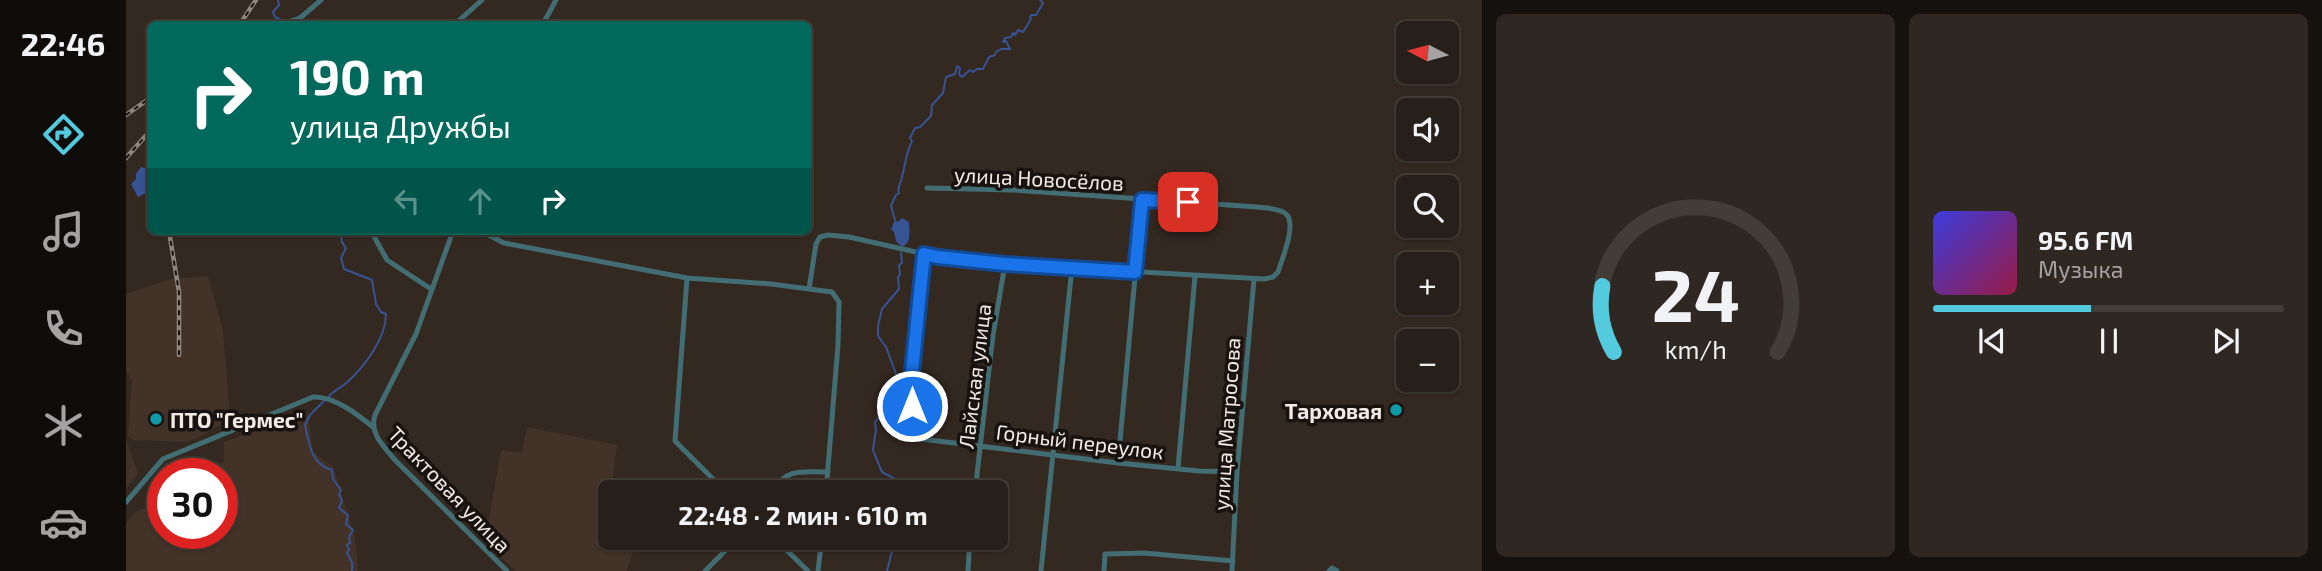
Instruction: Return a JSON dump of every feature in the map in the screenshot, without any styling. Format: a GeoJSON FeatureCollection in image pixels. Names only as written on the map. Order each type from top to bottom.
{"type":"FeatureCollection","features":[{"type":"Feature","properties":{"kind":"street"},"geometry":{"type":"LineString","coordinates":[[301,21],[321,0]]}},
{"type":"Feature","properties":{"kind":"street"},"geometry":{"type":"LineString","coordinates":[[458,21],[482,0]]}},
{"type":"Feature","properties":{"kind":"street"},"geometry":{"type":"LineString","coordinates":[[545,21],[556,0]]}},
{"type":"Feature","properties":{"kind":"street","name":"улица Новосёлов"},"geometry":{"type":"LineString","coordinates":[[927,188],[1013,190],[1274,209],[1284,212],[1290,218],[1288,238],[1278,272],[1273,277],[1254,279]]}},
{"type":"Feature","properties":{"kind":"street"},"geometry":{"type":"LineString","coordinates":[[1118,463],[1142,200]]}},
{"type":"Feature","properties":{"kind":"street"},"geometry":{"type":"LineString","coordinates":[[373,235],[387,260],[431,289]]}},
{"type":"Feature","properties":{"kind":"street"},"geometry":{"type":"LineString","coordinates":[[126,502],[163,459],[313,397],[337,403],[373,427],[375,415],[416,334],[451,235]]}},
{"type":"Feature","properties":{"kind":"street"},"geometry":{"type":"LineString","coordinates":[[489,235],[504,243],[687,278],[771,284],[832,292],[839,302],[838,345],[827,480]]}},
{"type":"Feature","properties":{"kind":"street"},"geometry":{"type":"LineString","coordinates":[[809,289],[816,244],[820,237],[828,235],[849,237],[938,257],[1005,264],[1254,279]]}},
{"type":"Feature","properties":{"kind":"street","name":"Горный переулок"},"geometry":{"type":"LineString","coordinates":[[924,254],[910,391],[921,439],[1118,463],[1237,472]]}},
{"type":"Feature","properties":{"kind":"street","name":"Лайская улица"},"geometry":{"type":"LineString","coordinates":[[977,480],[993,335],[1005,264]]}},
{"type":"Feature","properties":{"kind":"street"},"geometry":{"type":"LineString","coordinates":[[1041,571],[1072,267]]}},
{"type":"Feature","properties":{"kind":"street"},"geometry":{"type":"LineString","coordinates":[[1178,468],[1195,276]]}},
{"type":"Feature","properties":{"kind":"street"},"geometry":{"type":"LineString","coordinates":[[687,278],[675,441],[714,480]]}},
{"type":"Feature","properties":{"kind":"street","name":"улица Матросова"},"geometry":{"type":"LineString","coordinates":[[1232,571],[1237,472],[1254,279]]}},
{"type":"Feature","properties":{"kind":"street"},"geometry":{"type":"LineString","coordinates":[[361,418],[375,415]]}},
{"type":"Feature","properties":{"kind":"street","name":"Трактовая улица"},"geometry":{"type":"LineString","coordinates":[[373,427],[379,440],[395,460],[507,571]]}},
{"type":"Feature","properties":{"kind":"street"},"geometry":{"type":"LineString","coordinates":[[781,480],[791,473],[828,472]]}},
{"type":"Feature","properties":{"kind":"street"},"geometry":{"type":"LineString","coordinates":[[705,571],[726,550]]}},
{"type":"Feature","properties":{"kind":"street"},"geometry":{"type":"LineString","coordinates":[[786,550],[808,571]]}},
{"type":"Feature","properties":{"kind":"street"},"geometry":{"type":"LineString","coordinates":[[818,571],[820,550]]}},
{"type":"Feature","properties":{"kind":"street"},"geometry":{"type":"LineString","coordinates":[[968,571],[969,550]]}},
{"type":"Feature","properties":{"kind":"street"},"geometry":{"type":"LineString","coordinates":[[1104,571],[1105,554],[1144,553],[1233,561]]}},
{"type":"Feature","properties":{"kind":"street"},"geometry":{"type":"LineString","coordinates":[[1329,571],[1332,568],[1338,571]]}},
{"type":"Feature","properties":{"kind":"shaded area"},"geometry":{"type":"Polygon","coordinates":[[[208,276],[223,330],[230,419],[187,442],[133,440],[128,436],[132,380],[126,371],[126,294],[171,279],[208,276]]]}},
{"type":"Feature","properties":{"kind":"shaded area"},"geometry":{"type":"Polygon","coordinates":[[[308,414],[313,452],[333,467],[355,537],[358,571],[126,571],[126,523],[135,512],[145,508],[147,501],[147,549],[238,549],[238,458],[224,458],[224,442],[308,414]]]}},
{"type":"Feature","properties":{"kind":"shaded area"},"geometry":{"type":"Polygon","coordinates":[[[527,427],[617,445],[613,480],[598,480],[598,550],[633,550],[627,571],[516,571],[485,542],[501,450],[522,453],[527,427]]]}},
{"type":"Feature","properties":{"kind":"shaded area"},"geometry":{"type":"Polygon","coordinates":[[[126,439],[138,473],[126,489],[126,439]]]}},
{"type":"Feature","properties":{"kind":"water"},"geometry":{"type":"Polygon","coordinates":[[[141,167],[147,169],[147,192],[138,197],[131,184],[141,167]]]}},
{"type":"Feature","properties":{"kind":"water"},"geometry":{"type":"Polygon","coordinates":[[[902,218],[909,222],[909,240],[902,247],[891,229],[895,220],[898,222],[902,218]]]}},
{"type":"Feature","properties":{"kind":"waterway"},"geometry":{"type":"LineString","coordinates":[[278,0],[279,5],[273,12],[280,21]]}},
{"type":"Feature","properties":{"kind":"waterway"},"geometry":{"type":"LineString","coordinates":[[895,220],[891,206],[899,193],[912,141],[910,138],[915,128],[920,127],[931,116],[932,105],[943,93],[946,77],[955,74],[957,66],[962,77],[970,70],[973,72],[983,69],[989,57],[1001,49],[1010,49],[1006,41],[1003,42],[1005,38],[1011,37],[1013,33],[1015,35],[1018,30],[1023,32],[1031,15],[1036,15],[1043,3],[1040,0]]}},
{"type":"Feature","properties":{"kind":"waterway"},"geometry":{"type":"LineString","coordinates":[[328,397],[345,384],[366,361],[382,333],[386,314],[381,312],[376,304],[372,280],[344,269],[341,258],[346,248],[341,235]]}},
{"type":"Feature","properties":{"kind":"waterway"},"geometry":{"type":"LineString","coordinates":[[897,480],[882,472],[873,450],[875,422],[883,412],[891,387],[899,382],[886,347],[878,336],[878,326],[882,309],[899,289],[901,253]]}},
{"type":"Feature","properties":{"kind":"waterway"},"geometry":{"type":"LineString","coordinates":[[324,401],[310,415],[305,425],[312,453],[320,464],[332,470],[333,479],[341,490],[339,508],[348,515],[346,524],[353,530],[347,545],[352,571]]}},
{"type":"Feature","properties":{"kind":"waterway"},"geometry":{"type":"LineString","coordinates":[[887,571],[892,550]]}},
{"type":"Feature","properties":{"kind":"railway"},"geometry":{"type":"LineString","coordinates":[[242,21],[256,0]]}},
{"type":"Feature","properties":{"kind":"railway"},"geometry":{"type":"LineString","coordinates":[[126,115],[147,100]]}},
{"type":"Feature","properties":{"kind":"railway"},"geometry":{"type":"LineString","coordinates":[[126,158],[147,134]]}},
{"type":"Feature","properties":{"kind":"railway"},"geometry":{"type":"LineString","coordinates":[[170,235],[179,292],[179,355]]}},
{"type":"Feature","properties":{"kind":"place","name":"Тарховая"},"geometry":{"type":"Point","coordinates":[1396,410]}},
{"type":"Feature","properties":{"kind":"place","name":"ПТО \"Гермес\""},"geometry":{"type":"Point","coordinates":[156,419]}},
{"type":"Feature","properties":{"kind":"route"},"geometry":{"type":"LineString","coordinates":[[912,406],[910,391],[924,254],[1005,264],[1135,272],[1142,200],[1188,202]]}}]}
